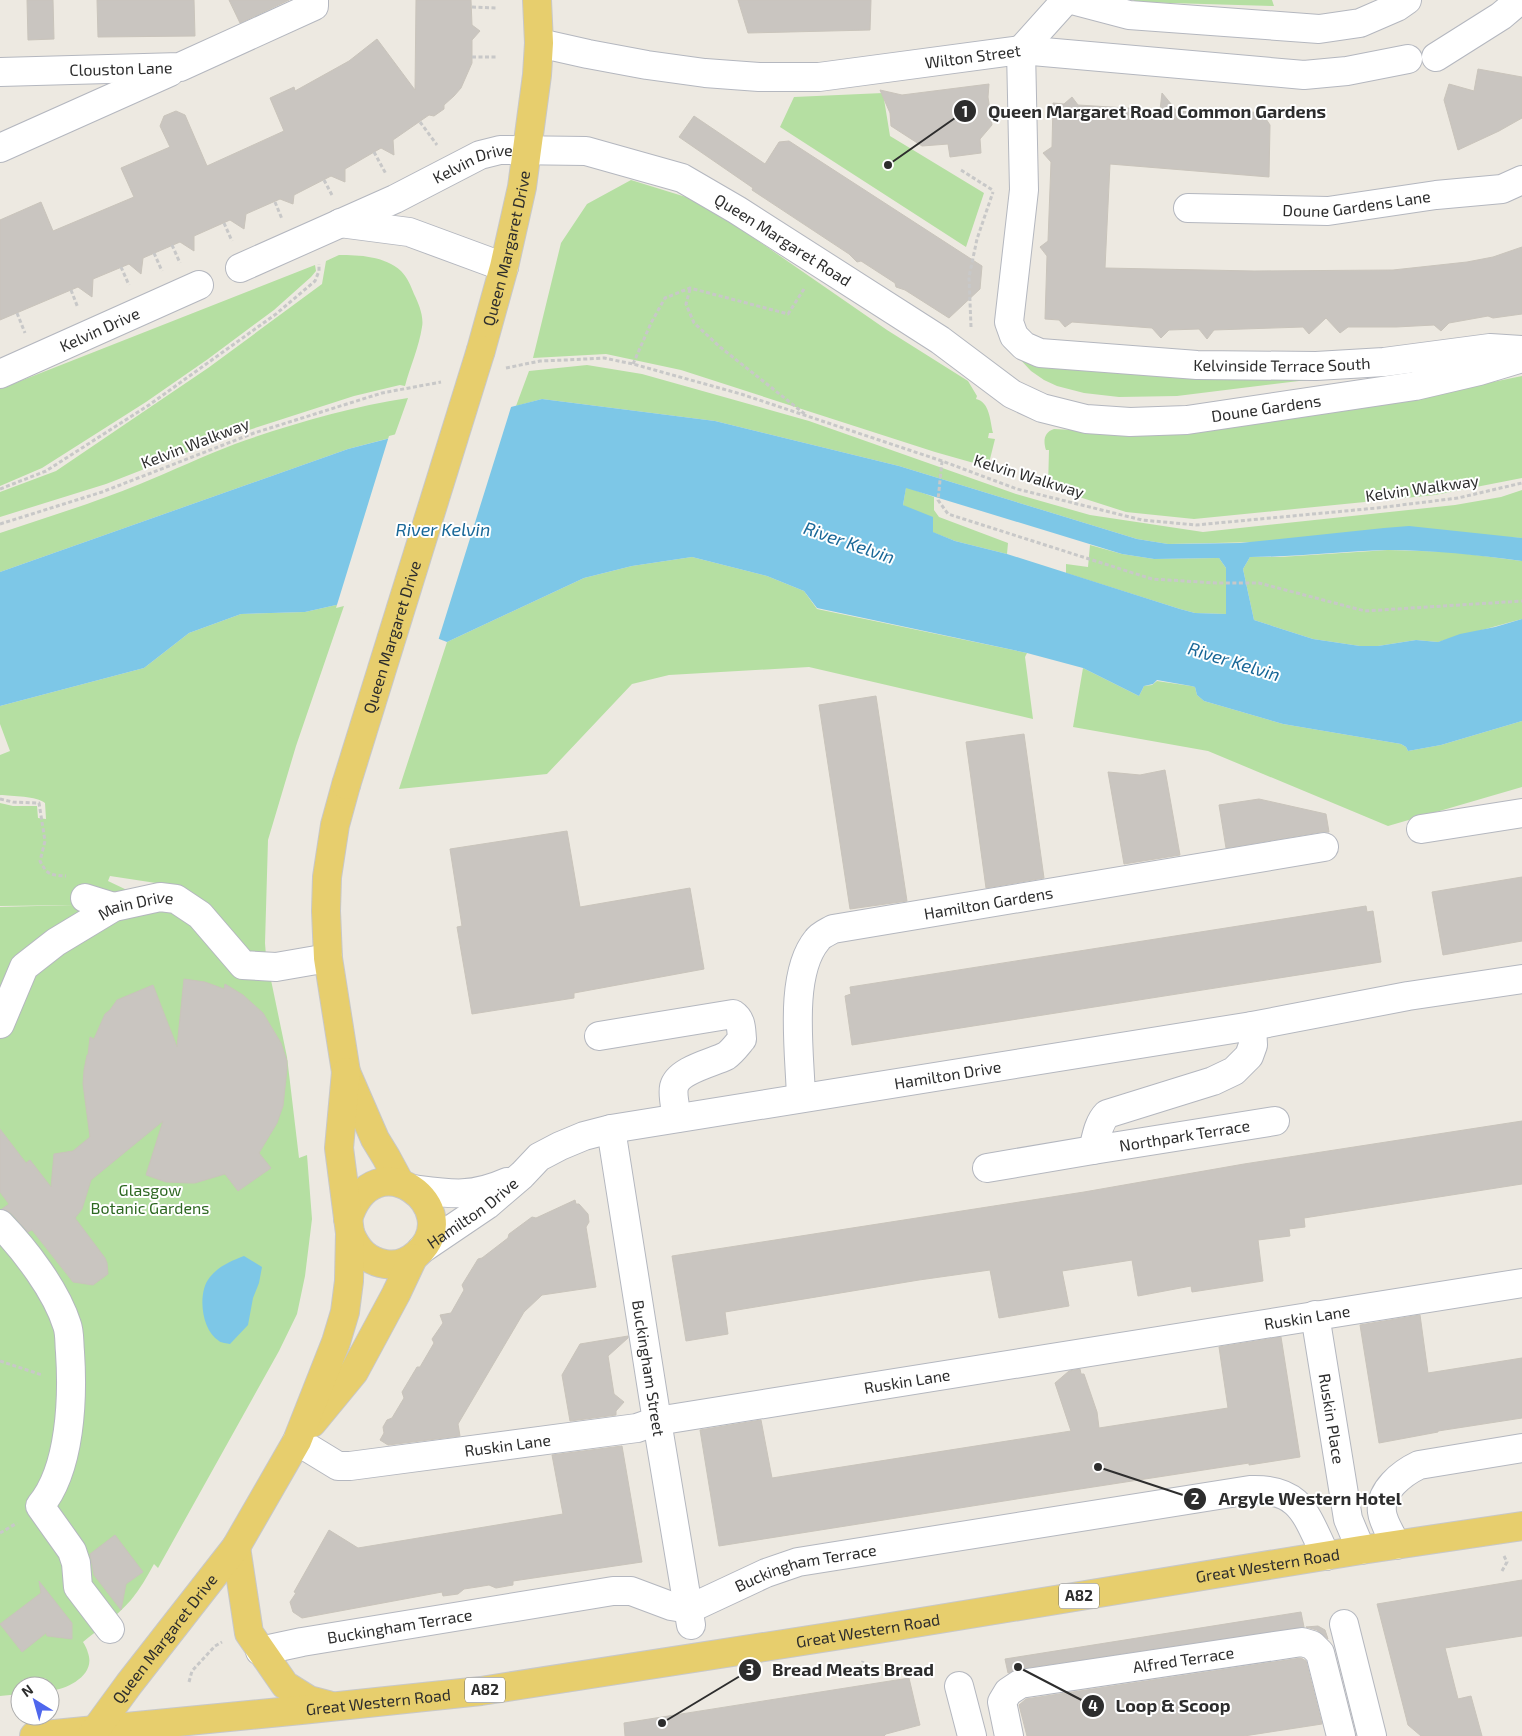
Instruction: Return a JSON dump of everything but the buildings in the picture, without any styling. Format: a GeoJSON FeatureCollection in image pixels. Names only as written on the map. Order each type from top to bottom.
{"type":"FeatureCollection","features":[{"type":"Feature","properties":{"kind":"main road","name":"Queen Margaret Drive"},"geometry":{"type":"LineString","coordinates":[[297,1441],[354,1372],[417,1254],[429,1238],[432,1225],[429,1211],[423,1199],[406,1186],[374,1139],[346,1072],[328,958],[327,877],[335,825],[346,785],[481,350],[504,267],[522,187],[528,150],[539,43],[537,0]]}},
{"type":"Feature","properties":{"kind":"main road","name":"Queen Margaret Drive"},"geometry":{"type":"LineString","coordinates":[[93,1733],[236,1547],[297,1441],[336,1342],[345,1312],[349,1281],[349,1226],[339,1148],[346,1072]]}},
{"type":"Feature","properties":{"kind":"main road","name":"Queen Margaret Drive"},"geometry":{"type":"LineString","coordinates":[[406,1186],[386,1182],[372,1186],[361,1194],[353,1206],[349,1226],[355,1245],[363,1255],[375,1262],[388,1265],[401,1264],[417,1254]]}},
{"type":"Feature","properties":{"kind":"main road","name":"Great Western Road"},"geometry":{"type":"LineString","coordinates":[[34,1736],[93,1733],[480,1691],[1522,1526]]}},
{"type":"Feature","properties":{"kind":"main road","name":"Queen Margaret Drive"},"geometry":{"type":"LineString","coordinates":[[236,1547],[249,1633],[285,1685],[309,1700],[333,1706]]}},
{"type":"Feature","properties":{"kind":"street","name":"Clouston Lane"},"geometry":{"type":"LineString","coordinates":[[0,72],[180,67],[314,6],[314,0]]}},
{"type":"Feature","properties":{"kind":"street"},"geometry":{"type":"LineString","coordinates":[[1021,50],[1066,0]]}},
{"type":"Feature","properties":{"kind":"street"},"geometry":{"type":"LineString","coordinates":[[1072,0],[1129,15],[1319,29],[1360,23],[1397,7],[1406,0]]}},
{"type":"Feature","properties":{"kind":"street"},"geometry":{"type":"LineString","coordinates":[[1436,57],[1501,16],[1520,0]]}},
{"type":"Feature","properties":{"kind":"street","name":"Wilton Street"},"geometry":{"type":"LineString","coordinates":[[539,43],[588,54],[705,73],[759,76],[819,77],[1021,50],[1304,75],[1347,71],[1408,59]]}},
{"type":"Feature","properties":{"kind":"street","name":"Kelvinside Terrace South"},"geometry":{"type":"LineString","coordinates":[[1021,50],[1024,190],[1009,322],[1014,336],[1024,346],[1040,353],[1197,365],[1316,366],[1384,362],[1490,348],[1522,350]]}},
{"type":"Feature","properties":{"kind":"street"},"geometry":{"type":"LineString","coordinates":[[0,148],[180,67]]}},
{"type":"Feature","properties":{"kind":"street","name":"Kelvin Drive"},"geometry":{"type":"LineString","coordinates":[[237,258],[338,213],[395,199],[480,155],[500,150],[528,150]]}},
{"type":"Feature","properties":{"kind":"street","name":"Queen Margaret Road"},"geometry":{"type":"LineString","coordinates":[[528,150],[586,151],[682,178],[737,210],[940,340],[1012,394]]}},
{"type":"Feature","properties":{"kind":"street","name":"Doune Gardens Lane"},"geometry":{"type":"LineString","coordinates":[[1188,208],[1328,211],[1436,195],[1502,189],[1522,180]]}},
{"type":"Feature","properties":{"kind":"street"},"geometry":{"type":"LineString","coordinates":[[338,213],[409,232],[504,267]]}},
{"type":"Feature","properties":{"kind":"street","name":"Kelvin Drive"},"geometry":{"type":"LineString","coordinates":[[0,374],[191,278]]}},
{"type":"Feature","properties":{"kind":"street","name":"Doune Gardens"},"geometry":{"type":"LineString","coordinates":[[1012,394],[1042,408],[1086,419],[1130,422],[1187,420],[1415,386],[1479,371],[1522,358]]}},
{"type":"Feature","properties":{"kind":"street"},"geometry":{"type":"LineString","coordinates":[[1421,828],[1522,813]]}},
{"type":"Feature","properties":{"kind":"street","name":"Hamilton Gardens"},"geometry":{"type":"LineString","coordinates":[[801,1098],[797,996],[803,965],[817,939],[833,929],[1324,847]]}},
{"type":"Feature","properties":{"kind":"street","name":"Main Drive"},"geometry":{"type":"LineString","coordinates":[[0,1024],[24,968],[56,942],[114,907],[160,897],[176,899],[200,915],[244,965],[276,967],[328,958]]}},
{"type":"Feature","properties":{"kind":"street"},"geometry":{"type":"LineString","coordinates":[[84,898],[114,907]]}},
{"type":"Feature","properties":{"kind":"street","name":"Hamilton Drive"},"geometry":{"type":"LineString","coordinates":[[417,1254],[487,1205],[539,1158],[584,1136],[611,1128],[1252,1026],[1396,998],[1522,979]]}},
{"type":"Feature","properties":{"kind":"street"},"geometry":{"type":"LineString","coordinates":[[599,1036],[733,1014],[737,1017],[740,1022],[742,1039],[735,1048],[727,1055],[684,1075],[676,1083],[674,1090],[677,1118]]}},
{"type":"Feature","properties":{"kind":"street","name":"Northpark Terrace"},"geometry":{"type":"LineString","coordinates":[[1093,1150],[1102,1119],[1107,1114],[1213,1081],[1234,1071],[1249,1056],[1253,1045],[1252,1026]]}},
{"type":"Feature","properties":{"kind":"street","name":"Northpark Terrace"},"geometry":{"type":"LineString","coordinates":[[987,1168],[1275,1121]]}},
{"type":"Feature","properties":{"kind":"street","name":"Buckingham Street"},"geometry":{"type":"LineString","coordinates":[[611,1128],[690,1617]]}},
{"type":"Feature","properties":{"kind":"street","name":"Hamilton Drive"},"geometry":{"type":"LineString","coordinates":[[406,1186],[454,1194],[472,1193],[495,1187],[522,1175]]}},
{"type":"Feature","properties":{"kind":"street"},"geometry":{"type":"LineString","coordinates":[[0,1224],[10,1234],[49,1286],[68,1326],[72,1380],[69,1427],[59,1471],[46,1500],[40,1506],[72,1551],[76,1563],[78,1587],[110,1629]]}},
{"type":"Feature","properties":{"kind":"street","name":"Ruskin Lane"},"geometry":{"type":"LineString","coordinates":[[297,1441],[338,1466],[350,1466],[637,1428],[657,1421],[1522,1283]]}},
{"type":"Feature","properties":{"kind":"street","name":"Ruskin Place"},"geometry":{"type":"LineString","coordinates":[[1315,1316],[1348,1519],[1361,1550]]}},
{"type":"Feature","properties":{"kind":"street"},"geometry":{"type":"LineString","coordinates":[[1396,1545],[1382,1514],[1382,1504],[1390,1488],[1408,1470],[1419,1464],[1522,1448]]}},
{"type":"Feature","properties":{"kind":"street","name":"Buckingham Terrace"},"geometry":{"type":"LineString","coordinates":[[260,1651],[302,1642],[612,1591],[631,1591],[671,1606],[690,1617],[766,1573],[798,1562],[1250,1490],[1268,1489],[1292,1498],[1307,1516],[1326,1556]]}},
{"type":"Feature","properties":{"kind":"street"},"geometry":{"type":"LineString","coordinates":[[1344,1624],[1372,1736]]}},
{"type":"Feature","properties":{"kind":"street","name":"Alfred Terrace"},"geometry":{"type":"LineString","coordinates":[[1009,1736],[1002,1702],[1008,1692],[1020,1684],[1302,1642],[1312,1645],[1320,1653],[1341,1736]]}},
{"type":"Feature","properties":{"kind":"street"},"geometry":{"type":"LineString","coordinates":[[959,1686],[972,1736]]}},
{"type":"Feature","properties":{"kind":"path"},"geometry":{"type":"LineString","coordinates":[[472,7],[498,8]]}},
{"type":"Feature","properties":{"kind":"path"},"geometry":{"type":"LineString","coordinates":[[472,57],[496,57]]}},
{"type":"Feature","properties":{"kind":"path"},"geometry":{"type":"LineString","coordinates":[[420,122],[438,145]]}},
{"type":"Feature","properties":{"kind":"path"},"geometry":{"type":"LineString","coordinates":[[374,152],[387,176]]}},
{"type":"Feature","properties":{"kind":"path"},"geometry":{"type":"LineString","coordinates":[[961,170],[994,191]]}},
{"type":"Feature","properties":{"kind":"path"},"geometry":{"type":"LineString","coordinates":[[324,180],[338,213]]}},
{"type":"Feature","properties":{"kind":"path"},"geometry":{"type":"LineString","coordinates":[[971,334],[969,277],[977,239],[991,199]]}},
{"type":"Feature","properties":{"kind":"path"},"geometry":{"type":"LineString","coordinates":[[275,202],[285,226]]}},
{"type":"Feature","properties":{"kind":"path"},"geometry":{"type":"LineString","coordinates":[[224,223],[237,258]]}},
{"type":"Feature","properties":{"kind":"path"},"geometry":{"type":"LineString","coordinates":[[172,245],[191,278]]}},
{"type":"Feature","properties":{"kind":"path"},"geometry":{"type":"LineString","coordinates":[[154,253],[165,278]]}},
{"type":"Feature","properties":{"kind":"path"},"geometry":{"type":"LineString","coordinates":[[0,489],[46,471],[149,405],[276,314],[315,281],[319,271],[318,260]]}},
{"type":"Feature","properties":{"kind":"path"},"geometry":{"type":"LineString","coordinates":[[122,267],[132,292]]}},
{"type":"Feature","properties":{"kind":"path"},"geometry":{"type":"LineString","coordinates":[[633,364],[650,323],[665,298],[690,288],[788,314],[804,289]]}},
{"type":"Feature","properties":{"kind":"path"},"geometry":{"type":"LineString","coordinates":[[690,288],[686,304],[694,323],[720,347],[807,416]]}},
{"type":"Feature","properties":{"kind":"path"},"geometry":{"type":"LineString","coordinates":[[71,290],[81,314]]}},
{"type":"Feature","properties":{"kind":"path"},"geometry":{"type":"LineString","coordinates":[[17,313],[27,338]]}},
{"type":"Feature","properties":{"kind":"path","name":"Kelvin Walkway"},"geometry":{"type":"LineString","coordinates":[[540,361],[604,358],[633,364],[742,394],[942,461],[1017,489],[1142,520],[1196,525],[1377,508],[1458,498],[1522,483]]}},
{"type":"Feature","properties":{"kind":"path","name":"Kelvin Walkway"},"geometry":{"type":"LineString","coordinates":[[0,524],[102,492],[254,433],[382,393],[401,390]]}},
{"type":"Feature","properties":{"kind":"path"},"geometry":{"type":"LineString","coordinates":[[942,461],[938,500],[948,514],[1152,579],[1216,583],[1259,583],[1365,611],[1522,601]]}},
{"type":"Feature","properties":{"kind":"path"},"geometry":{"type":"LineString","coordinates":[[0,799],[13,802],[39,803],[45,841],[40,861],[45,870]]}},
{"type":"Feature","properties":{"kind":"path"},"geometry":{"type":"LineString","coordinates":[[0,1361],[44,1376],[72,1380]]}},
{"type":"Feature","properties":{"kind":"path"},"geometry":{"type":"LineString","coordinates":[[189,1682],[192,1670],[215,1646],[223,1642]]}},
{"type":"Feature","properties":{"kind":"green space"},"geometry":{"type":"Polygon","coordinates":[[[1133,0],[1272,0],[1274,6],[1136,2],[1133,0]]]}},
{"type":"Feature","properties":{"kind":"green space"},"geometry":{"type":"Polygon","coordinates":[[[883,93],[890,136],[984,193],[966,247],[780,127],[794,97],[883,93]]]}},
{"type":"Feature","properties":{"kind":"green space"},"geometry":{"type":"Polygon","coordinates":[[[631,180],[702,202],[887,330],[968,381],[977,396],[976,399],[984,404],[989,413],[993,433],[989,433],[988,438],[995,439],[988,467],[935,452],[681,370],[606,354],[533,358],[561,243],[587,204],[631,180]]]}},
{"type":"Feature","properties":{"kind":"green space"},"geometry":{"type":"Polygon","coordinates":[[[339,255],[380,259],[395,266],[409,282],[422,315],[422,323],[419,342],[405,386],[400,385],[354,396],[224,438],[106,484],[0,517],[0,492],[56,471],[208,368],[322,284],[326,261],[339,255]]]}},
{"type":"Feature","properties":{"kind":"green space"},"geometry":{"type":"Polygon","coordinates":[[[315,265],[316,271],[311,277],[274,310],[208,359],[146,402],[42,468],[0,486],[0,389],[315,265]]]}},
{"type":"Feature","properties":{"kind":"green space"},"geometry":{"type":"Polygon","coordinates":[[[1016,355],[1340,376],[1177,396],[1119,397],[1084,393],[1057,386],[1031,371],[1016,355]]]}},
{"type":"Feature","properties":{"kind":"green space"},"geometry":{"type":"Polygon","coordinates":[[[587,365],[642,374],[809,421],[1016,494],[1090,515],[1203,532],[1455,505],[1501,497],[1522,490],[1522,538],[1168,544],[1137,539],[899,466],[715,421],[542,399],[516,406],[529,371],[587,365]]]}},
{"type":"Feature","properties":{"kind":"green space"},"geometry":{"type":"Polygon","coordinates":[[[1522,376],[1522,478],[1435,495],[1194,519],[1126,512],[1048,487],[1049,450],[1046,450],[1045,440],[1048,432],[1054,429],[1147,434],[1222,429],[1381,405],[1522,376]]]}},
{"type":"Feature","properties":{"kind":"green space"},"geometry":{"type":"Polygon","coordinates":[[[408,398],[394,437],[348,449],[0,572],[0,533],[123,491],[256,437],[343,411],[408,398]]]}},
{"type":"Feature","properties":{"kind":"green space"},"geometry":{"type":"Polygon","coordinates":[[[906,487],[934,497],[934,510],[939,517],[1008,543],[1007,554],[955,541],[932,532],[903,505],[906,487]]]}},
{"type":"Feature","properties":{"kind":"green space"},"geometry":{"type":"Polygon","coordinates":[[[1090,545],[1122,554],[1154,559],[1219,558],[1226,568],[1226,614],[1195,613],[1066,573],[1066,564],[1088,567],[1090,545]]]}},
{"type":"Feature","properties":{"kind":"green space"},"geometry":{"type":"Polygon","coordinates":[[[1388,550],[1452,552],[1522,561],[1522,619],[1438,642],[1416,640],[1378,646],[1360,646],[1313,639],[1254,620],[1243,569],[1250,557],[1280,557],[1388,550]]]}},
{"type":"Feature","properties":{"kind":"green space"},"geometry":{"type":"Polygon","coordinates":[[[692,557],[767,576],[804,591],[817,609],[1027,653],[1025,657],[1033,719],[809,667],[669,675],[632,684],[547,774],[399,789],[447,642],[584,578],[632,566],[692,557]]]}},
{"type":"Feature","properties":{"kind":"green space","name":"Glasgow Botanic Gardens"},"geometry":{"type":"Polygon","coordinates":[[[345,603],[296,746],[268,840],[266,956],[287,1057],[299,1158],[307,1155],[312,1219],[305,1276],[297,1314],[279,1351],[158,1568],[154,1564],[131,1600],[114,1617],[83,1642],[89,1661],[88,1668],[84,1674],[79,1680],[60,1689],[60,1676],[10,1676],[10,1695],[0,1696],[0,907],[74,905],[0,906],[0,803],[13,806],[37,806],[38,818],[46,819],[45,803],[36,799],[0,795],[0,755],[10,751],[0,724],[0,706],[144,668],[189,633],[241,614],[305,612],[345,603]],[[110,876],[108,881],[129,891],[156,884],[110,876]]]}},
{"type":"Feature","properties":{"kind":"green space"},"geometry":{"type":"Polygon","coordinates":[[[1083,668],[1139,696],[1144,686],[1152,685],[1157,681],[1191,686],[1195,687],[1197,695],[1204,701],[1283,724],[1401,744],[1408,751],[1441,745],[1522,721],[1522,787],[1388,826],[1208,751],[1073,727],[1083,668]]]}},
{"type":"Feature","properties":{"kind":"water","name":"River Kelvin"},"geometry":{"type":"Polygon","coordinates":[[[542,399],[715,421],[899,466],[1137,539],[1168,544],[1240,543],[1409,526],[1522,538],[1522,561],[1455,553],[1388,550],[1250,557],[1243,569],[1254,620],[1313,639],[1360,646],[1378,646],[1416,640],[1438,642],[1460,634],[1522,619],[1522,721],[1441,745],[1408,751],[1401,744],[1283,724],[1204,701],[1197,695],[1195,687],[1191,686],[1157,680],[1153,684],[1144,686],[1139,696],[1083,668],[1027,653],[817,608],[804,591],[767,576],[692,557],[632,566],[584,578],[447,642],[345,603],[305,612],[241,614],[189,633],[144,668],[0,706],[0,572],[348,449],[542,399]],[[906,488],[903,505],[933,517],[933,532],[955,541],[1007,554],[1180,609],[1195,613],[1226,614],[1226,568],[1219,558],[1154,559],[1122,554],[906,488]]]}},
{"type":"Feature","properties":{"kind":"water"},"geometry":{"type":"Polygon","coordinates":[[[244,1256],[262,1267],[259,1283],[253,1298],[248,1325],[230,1344],[223,1343],[213,1336],[208,1328],[203,1310],[203,1292],[210,1277],[217,1270],[244,1256]]]}},
{"type":"Feature","properties":{"kind":"pier"},"geometry":{"type":"Polygon","coordinates":[[[512,404],[438,641],[344,606],[336,608],[389,436],[512,404]]]}},
{"type":"Feature","properties":{"kind":"place","name":"Queen Margaret Road Common Gardens"},"geometry":{"type":"Point","coordinates":[888,165]}},
{"type":"Feature","properties":{"kind":"place","name":"Argyle Western Hotel"},"geometry":{"type":"Point","coordinates":[1098,1467]}},
{"type":"Feature","properties":{"kind":"place","name":"Loop & Scoop"},"geometry":{"type":"Point","coordinates":[1018,1667]}},
{"type":"Feature","properties":{"kind":"place","name":"Bread Meats Bread"},"geometry":{"type":"Point","coordinates":[662,1723]}}]}
